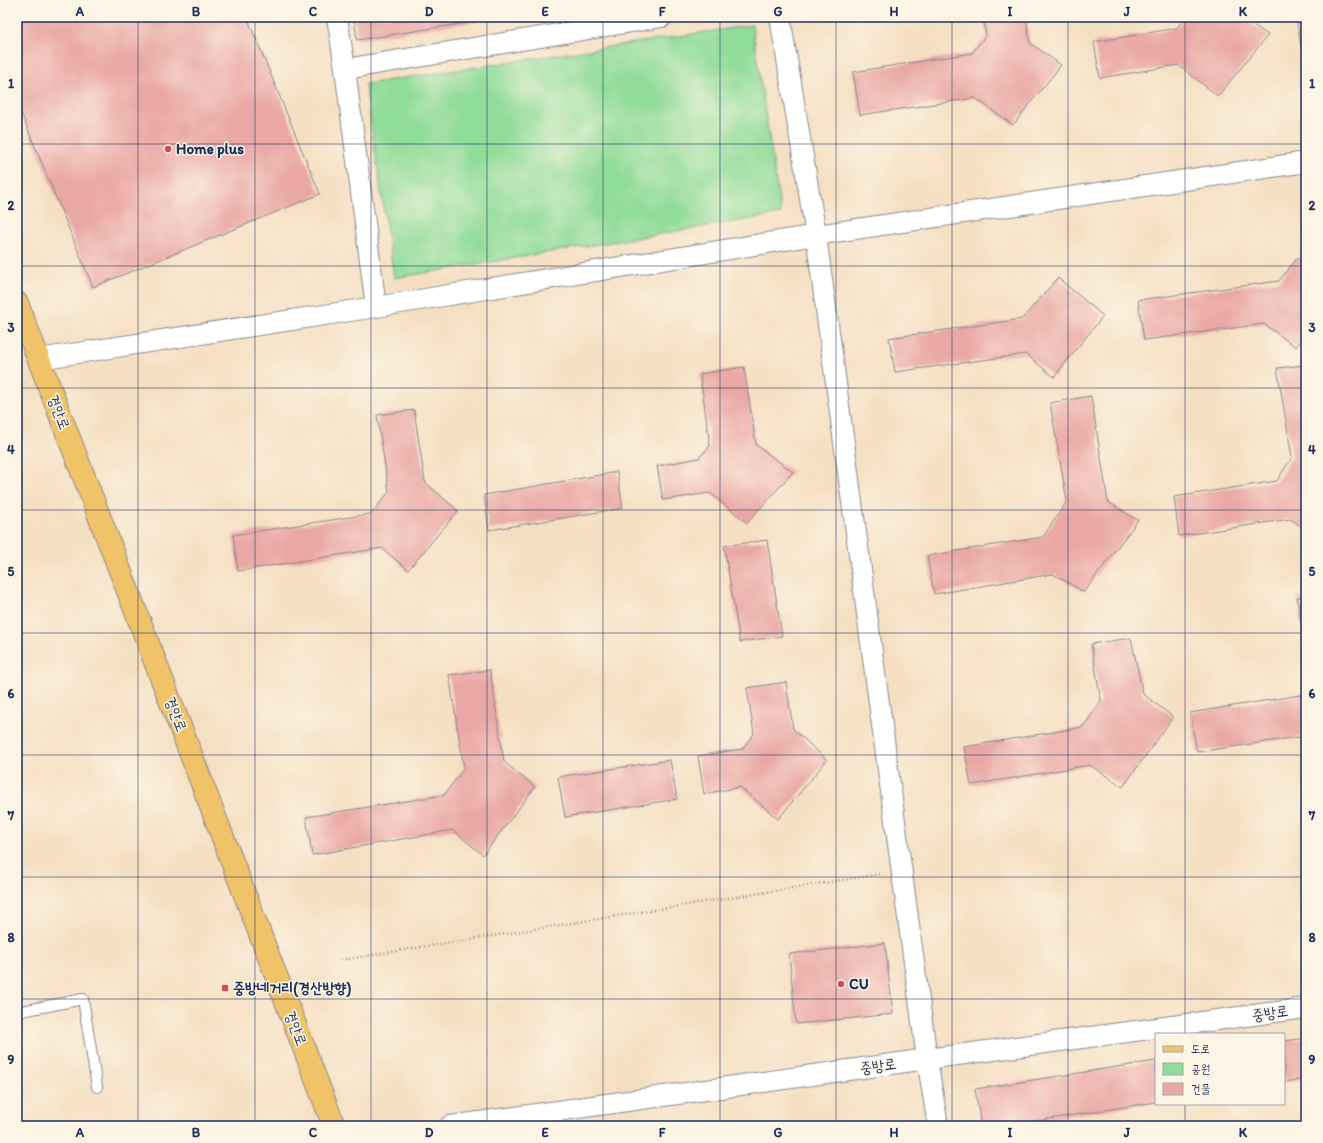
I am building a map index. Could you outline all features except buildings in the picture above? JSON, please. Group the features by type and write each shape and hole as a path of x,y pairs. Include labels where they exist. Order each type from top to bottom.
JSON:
{"main road":[{"name":"경안로","path":"17,303 334,1126"}],"street":[{"path":"337,17 376,307"},
{"path":"345,69 662,17"},
{"path":"780,17 816,235 927,1059 938,1126"},
{"path":"39,360 816,235 1306,162"},
{"name":"중방로","path":"450,1126 927,1059 1306,1008"}],"lane":[{"path":"17,1012 83,999 97,1087"}],"path":[{"path":"341,960 882,873"}],"green space":[{"path":"752,25 781,214 394,278 365,84"}],"place":[{"name":"Home plus","path":"168,149"},
{"name":"CU","path":"841,984"},
{"name":"중방네거리(경산방향)","path":"225,988"}]}
